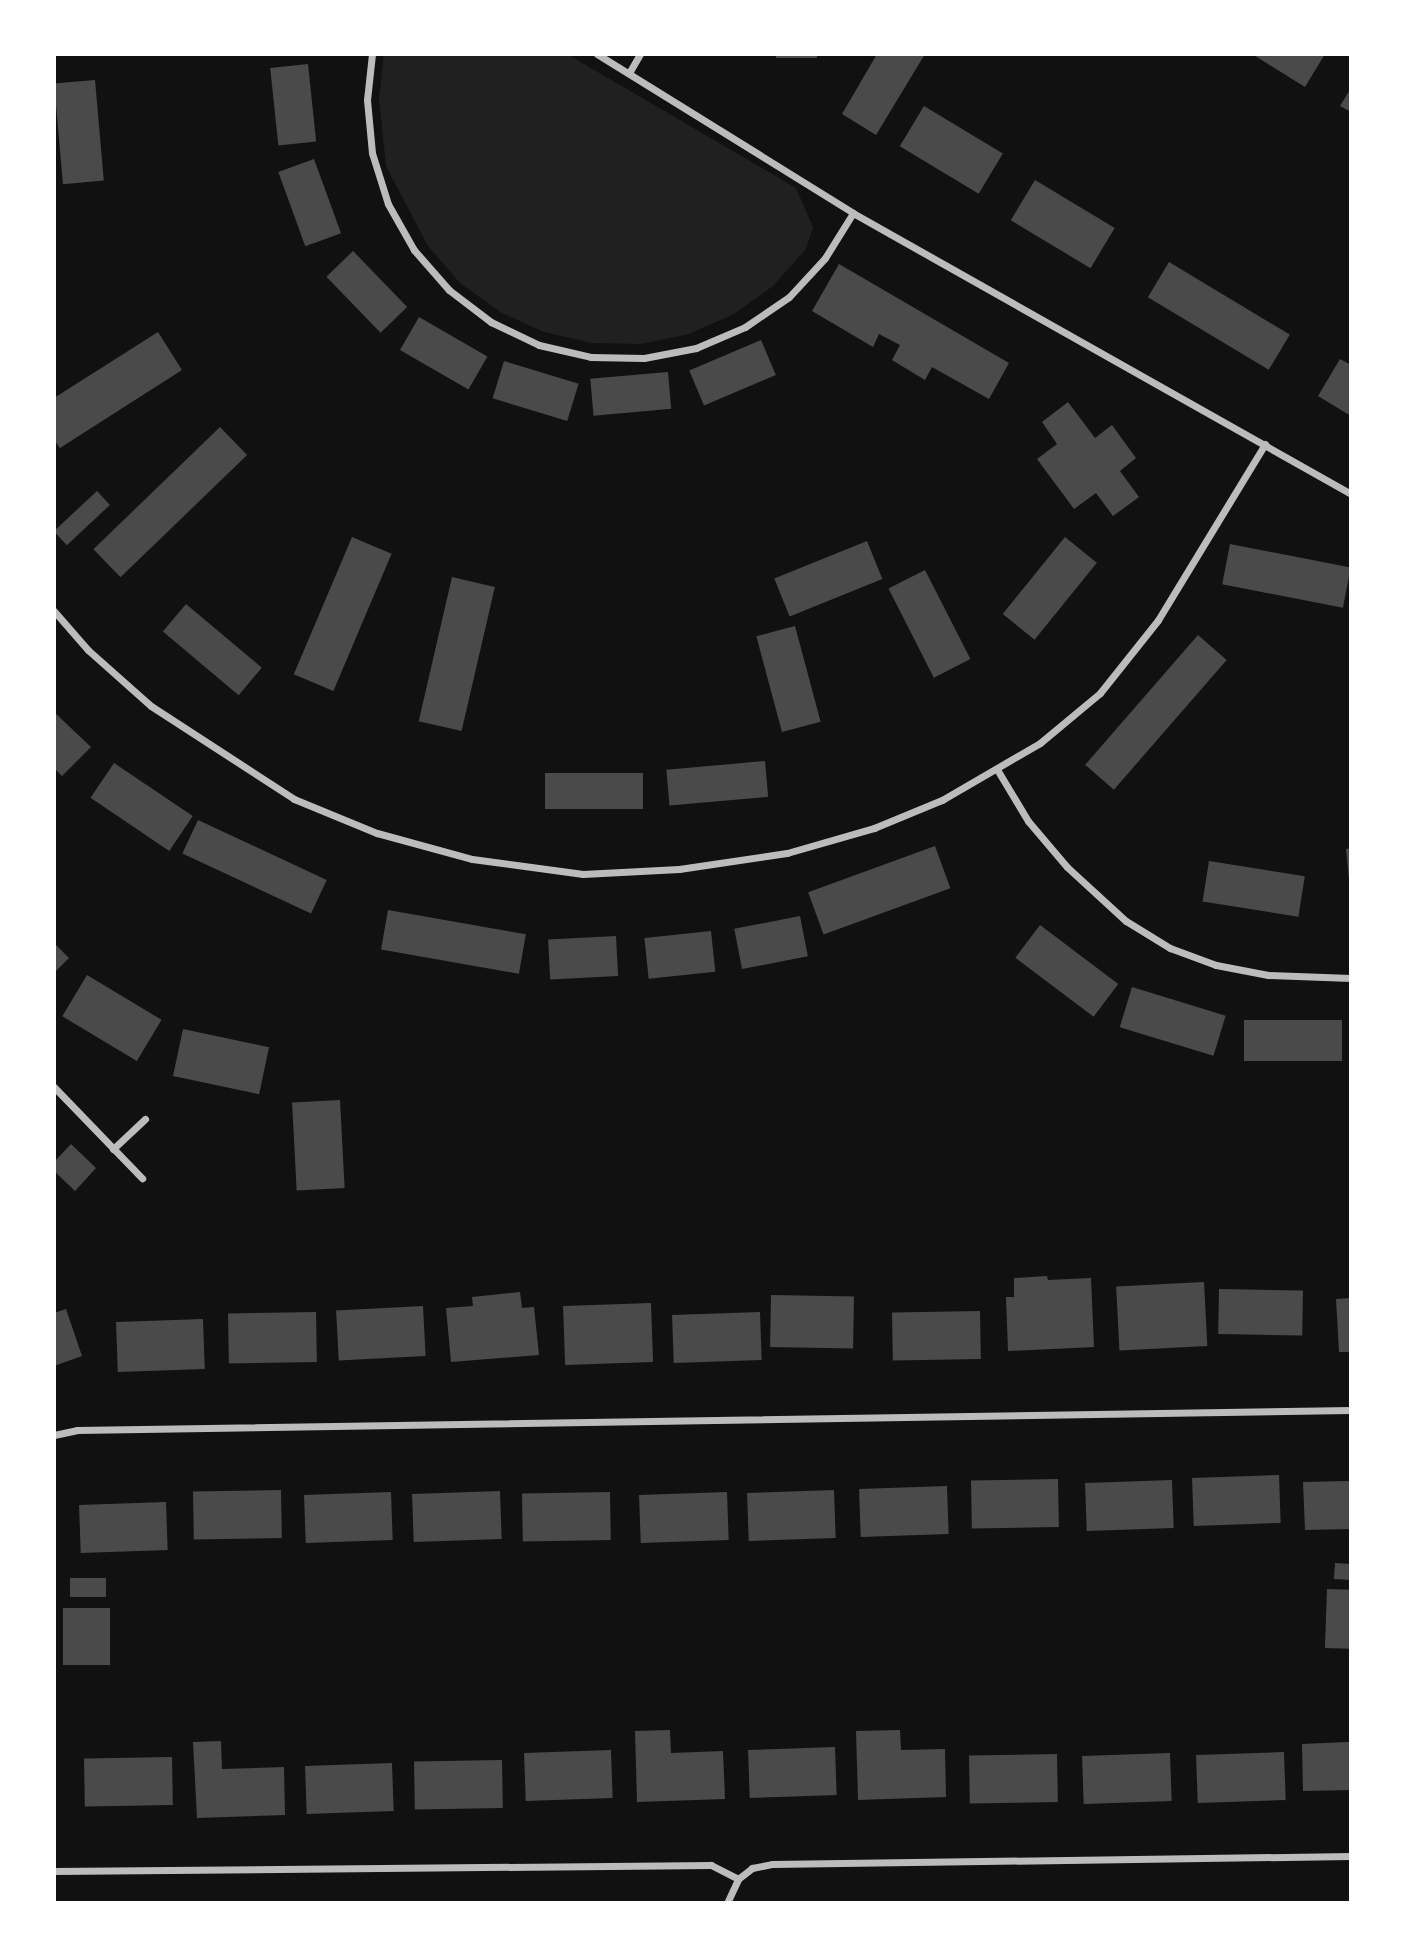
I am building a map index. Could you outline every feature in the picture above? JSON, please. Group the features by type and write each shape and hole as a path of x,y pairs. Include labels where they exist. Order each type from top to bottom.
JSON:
{"street":[{"path":"372,54 367,100 372,153 388,204 414,250 449,290 491,322 539,345 591,357 644,358 708,343 745,327 789,297 825,258 853,213"},
{"path":"597,54 853,213 1351,494"},
{"path":"629,73 640,54"},
{"path":"54,611 88,650 151,706 295,799 377,833 472,859 583,874 679,869 787,853 874,828 998,771 1040,743 1100,693 1158,620 1265,444"},
{"path":"998,771 1028,821 1067,867 1126,921 1170,948 1216,965 1268,975 1351,978"},
{"path":"54,1087 142,1178"},
{"path":"113,1149 145,1119"},
{"path":"54,1435 77,1430 1351,1410"},
{"path":"727,1903 738,1880 752,1868 772,1864 1351,1856"},
{"path":"54,1871 711,1865 738,1880"}],"shaded area":[{"path":"384,54 567,54 796,188 813,227 806,249 773,286 734,314 689,334 641,344 592,343 544,332 500,312 460,283 428,246 386,166 379,99"}],"building":[{"path":"776,54 817,54 817,58 776,58"},
{"path":"877,54 925,54 876,135 842,114"},
{"path":"1252,54 1325,54 1305,87"},
{"path":"308,64 316,142 278,146 270,68"},
{"path":"95,80 104,181 63,184 54,84"},
{"path":"1351,88 1351,112 1340,106"},
{"path":"924,106 1003,153 979,194 900,146"},
{"path":"314,159 341,233 305,246 278,172"},
{"path":"1035,180 1115,228 1091,268 1011,220"},
{"path":"353,251 407,307 381,333 326,277"},
{"path":"1169,262 1290,335 1269,370 1148,297"},
{"path":"839,264 1009,363 989,399 932,367 925,380 892,360 900,345 879,334 873,347 812,311"},
{"path":"419,317 487,356 468,389 400,350"},
{"path":"158,332 182,370 60,448 54,440 54,398"},
{"path":"761,340 776,375 704,405 689,370"},
{"path":"1340,359 1351,365 1351,416 1318,396"},
{"path":"504,361 579,384 567,421 493,398"},
{"path":"668,372 671,409 594,416 590,379"},
{"path":"1068,402 1095,438 1112,425 1136,458 1120,471 1139,497 1113,516 1096,493 1074,509 1037,459 1057,444 1042,422"},
{"path":"220,427 247,455 120,577 93,549"},
{"path":"97,491 110,505 67,545 54,531"},
{"path":"352,537 392,554 333,691 294,674"},
{"path":"1065,537 1097,563 1035,640 1003,614"},
{"path":"867,541 882,579 790,616 774,578"},
{"path":"1230,544 1351,567 1343,608 1222,584"},
{"path":"925,570 970,659 934,678 888,589"},
{"path":"452,577 495,587 462,731 419,721"},
{"path":"186,604 262,668 239,695 163,632"},
{"path":"795,626 821,722 782,732 756,636"},
{"path":"1198,635 1227,660 1114,790 1085,765"},
{"path":"54,712 91,747 62,776 54,768"},
{"path":"765,761 768,797 670,805 666,770"},
{"path":"114,763 193,816 169,851 91,798"},
{"path":"545,773 643,773 643,809 545,809"},
{"path":"198,820 327,880 311,914 182,854"},
{"path":"935,846 950,888 824,934 808,892"},
{"path":"1351,848 1351,880 1349,880 1346,849"},
{"path":"1209,861 1305,876 1298,917 1203,901"},
{"path":"388,910 526,934 519,974 381,949"},
{"path":"800,916 808,956 742,969 734,929"},
{"path":"1040,925 1118,984 1094,1017 1015,958"},
{"path":"711,931 715,972 649,979 644,938"},
{"path":"616,936 618,976 550,980 548,940"},
{"path":"54,943 69,958 54,973"},
{"path":"87,975 162,1020 137,1061 62,1016"},
{"path":"1132,987 1226,1016 1213,1056 1120,1027"},
{"path":"1244,1020 1342,1020 1342,1061 1244,1061"},
{"path":"183,1029 269,1047 259,1094 173,1076"},
{"path":"340,1100 345,1188 297,1190 292,1103"},
{"path":"71,1144 96,1168 75,1191 54,1171 54,1162"},
{"path":"1047,1276 1048,1280 1091,1278 1094,1347 1008,1351 1006,1297 1014,1297 1014,1278"},
{"path":"1204,1282 1207,1346 1119,1351 1116,1287"},
{"path":"1219,1289 1303,1290 1302,1335 1218,1334"},
{"path":"520,1292 522,1308 534,1307 539,1355 451,1362 446,1308 473,1306 472,1297"},
{"path":"771,1295 854,1296 853,1348 770,1347"},
{"path":"1351,1298 1351,1352 1339,1352 1336,1299"},
{"path":"651,1303 653,1362 565,1365 563,1306"},
{"path":"423,1306 426,1356 339,1360 336,1311"},
{"path":"66,1309 82,1356 54,1366 54,1313"},
{"path":"980,1311 981,1359 893,1361 892,1313"},
{"path":"316,1312 317,1362 229,1364 228,1314"},
{"path":"760,1312 762,1360 674,1363 672,1315"},
{"path":"203,1319 205,1369 118,1372 116,1322"},
{"path":"1279,1475 1281,1523 1194,1526 1192,1478"},
{"path":"1058,1479 1059,1527 972,1529 971,1481"},
{"path":"1172,1480 1174,1528 1087,1531 1085,1483"},
{"path":"1351,1481 1351,1529 1305,1530 1303,1482"},
{"path":"947,1486 949,1534 861,1537 859,1489"},
{"path":"281,1490 282,1538 194,1540 193,1492"},
{"path":"834,1490 836,1538 749,1541 747,1493"},
{"path":"500,1491 502,1539 414,1542 412,1494"},
{"path":"391,1492 393,1540 306,1543 304,1495"},
{"path":"610,1492 611,1540 523,1542 522,1494"},
{"path":"727,1492 729,1540 641,1543 639,1495"},
{"path":"166,1502 168,1550 81,1553 79,1505"},
{"path":"1335,1563 1351,1564 1350,1580 1334,1579"},
{"path":"70,1578 106,1578 106,1597 70,1597"},
{"path":"1327,1589 1351,1590 1349,1649 1325,1648"},
{"path":"63,1608 110,1608 110,1665 63,1665"},
{"path":"670,1730 671,1753 723,1751 725,1799 637,1802 635,1731"},
{"path":"900,1730 901,1750 945,1749 946,1797 858,1800 856,1731"},
{"path":"221,1741 222,1769 284,1767 285,1815 197,1818 193,1742"},
{"path":"1351,1742 1351,1790 1303,1791 1302,1744"},
{"path":"835,1747 837,1795 750,1798 748,1750"},
{"path":"611,1750 613,1798 526,1801 524,1753"},
{"path":"1284,1752 1286,1800 1198,1803 1196,1755"},
{"path":"1170,1753 1172,1801 1084,1804 1082,1756"},
{"path":"1057,1754 1058,1802 970,1804 969,1756"},
{"path":"172,1757 173,1805 85,1807 84,1759"},
{"path":"502,1760 503,1808 415,1810 414,1762"},
{"path":"392,1763 394,1811 307,1814 305,1766"}]}
